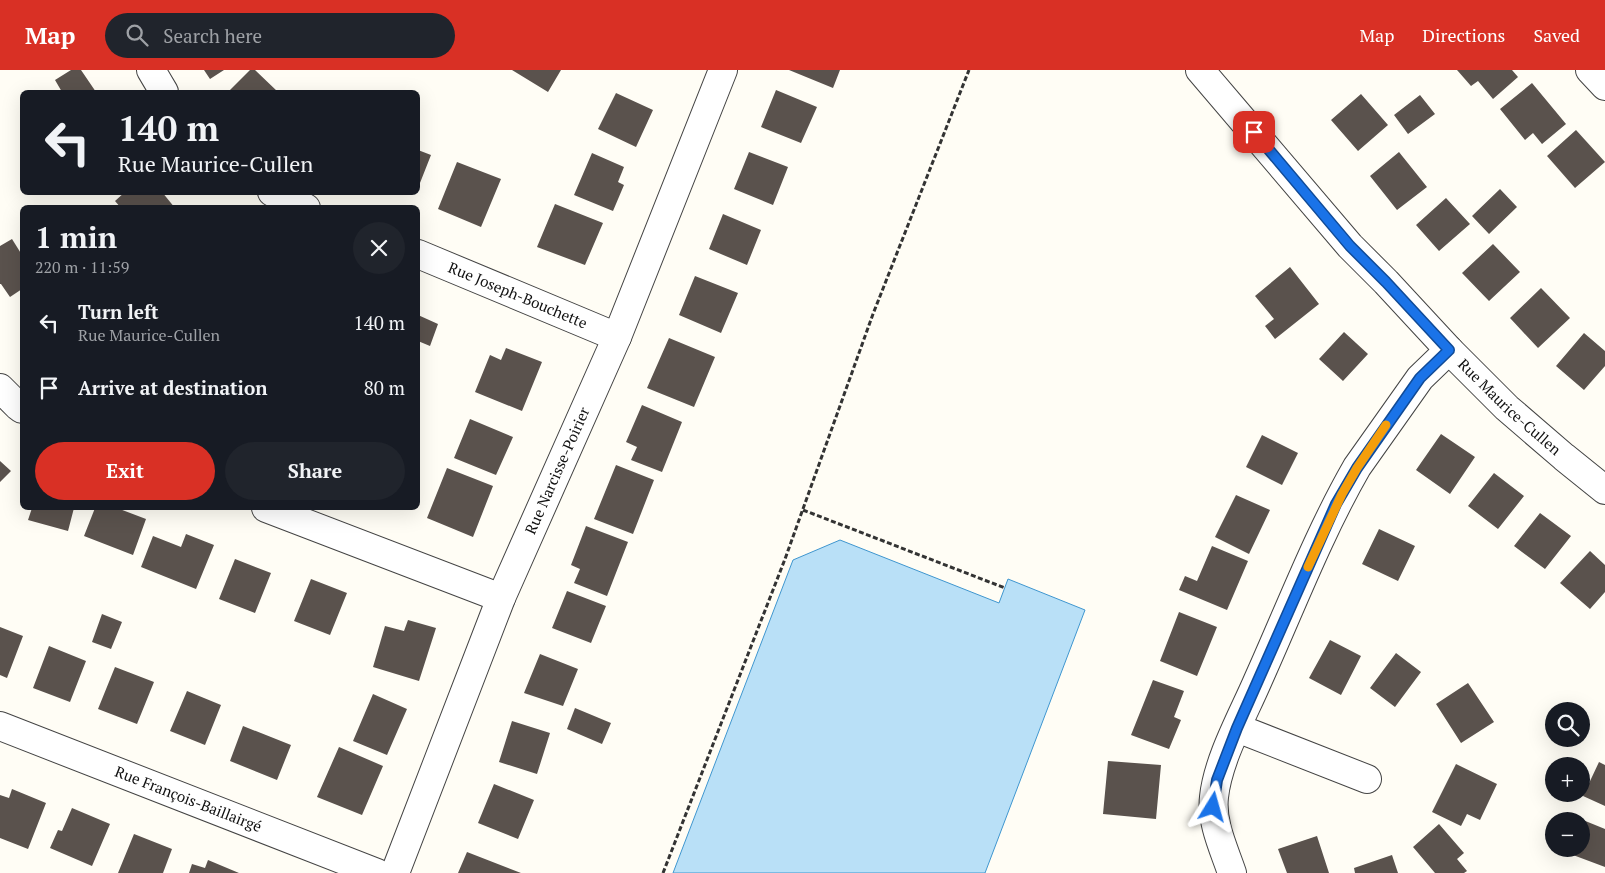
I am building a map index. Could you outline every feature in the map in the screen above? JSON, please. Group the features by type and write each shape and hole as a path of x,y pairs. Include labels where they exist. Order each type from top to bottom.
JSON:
{"street":[{"path":"151,70 163,90"},
{"name":"Rue Maurice-Cullen","path":"1200,70 1350,246 1449,350 1508,408 1605,490"},
{"path":"1590,70 1605,86"},
{"name":"Rue Narcisse-Poirier","path":"395,873 501,598 617,337 720,71"},
{"path":"278,195 300,205"},
{"name":"Rue Joseph-Bouchette","path":"420,255 617,337"},
{"path":"1232,873 1217,829 1213,807 1217,780 1237,728 1326,525 1348,483 1420,378 1449,350"},
{"path":"0,388 20,408"},
{"path":"271,510 501,598"},
{"name":"Rue François-Baillairgé","path":"0,726 378,873"},
{"path":"1237,728 1367,779"}],"path":[{"path":"663,873 803,510 873,314 968,70"},
{"path":"803,510 1005,588"}],"water":[{"path":"840,540 999,603 1008,579 1085,610 985,873 673,873 793,560"}],"building":[{"path":"71,70 81,70 95,90 61,90 55,80"},
{"path":"204,70 224,70 210,79"},
{"path":"250,70 255,70 276,90 230,90"},
{"path":"512,70 561,70 548,92"},
{"path":"789,70 840,70 833,88"},
{"path":"1457,70 1512,70 1518,77 1493,99 1478,81 1471,86"},
{"path":"1532,83 1566,124 1542,144 1533,133 1525,140 1500,109"},
{"path":"776,90 817,107 801,143 761,127"},
{"path":"616,93 653,110 636,147 598,129"},
{"path":"1361,94 1388,125 1358,151 1331,120"},
{"path":"1420,95 1435,114 1408,134 1394,115"},
{"path":"1576,130 1605,162 1575,188 1547,156"},
{"path":"420,151 431,155 420,183"},
{"path":"749,152 788,167 773,205 734,189"},
{"path":"1399,152 1427,187 1397,210 1370,176"},
{"path":"592,153 624,167 618,182 624,185 613,211 574,195"},
{"path":"457,162 501,179 481,227 438,209"},
{"path":"1500,189 1517,207 1489,234 1472,216"},
{"path":"122,195 164,195 173,205 118,205 115,201"},
{"path":"1446,198 1470,224 1439,251 1416,225"},
{"path":"555,204 603,223 585,265 537,247"},
{"path":"723,214 761,230 747,265 709,249"},
{"path":"12,239 20,252 20,290 10,297 0,284 0,246"},
{"path":"1493,244 1520,272 1489,301 1462,273"},
{"path":"1290,267 1319,304 1275,339 1265,326 1274,319 1255,296"},
{"path":"695,276 738,293 721,333 679,315"},
{"path":"1541,288 1570,318 1538,348 1510,318"},
{"path":"420,316 438,324 430,346 420,342"},
{"path":"1344,332 1368,354 1343,381 1319,359"},
{"path":"1584,333 1605,351 1605,366 1584,390 1556,366"},
{"path":"669,338 715,357 694,407 647,388"},
{"path":"506,348 542,362 522,411 475,392 490,355 501,360"},
{"path":"642,405 682,422 662,472 631,460 637,447 626,442"},
{"path":"470,419 513,437 496,475 454,458"},
{"path":"1441,434 1475,457 1450,494 1416,470"},
{"path":"1262,435 1298,453 1282,485 1246,467"},
{"path":"0,461 11,471 0,482"},
{"path":"616,465 654,480 633,534 594,519"},
{"path":"447,468 493,486 473,537 427,518"},
{"path":"1494,473 1524,496 1498,529 1468,506"},
{"path":"1236,495 1270,510 1249,554 1215,537"},
{"path":"31,510 73,510 68,531 28,520"},
{"path":"94,510 122,510 146,519 133,555 84,536"},
{"path":"1540,513 1571,536 1545,569 1514,546"},
{"path":"586,526 628,542 607,596 574,583 580,569 571,565"},
{"path":"1379,529 1415,546 1398,581 1362,564"},
{"path":"186,534 214,545 196,589 141,567 153,536 181,547"},
{"path":"1212,546 1248,561 1227,610 1179,590 1185,576 1197,581"},
{"path":"1590,551 1605,565 1605,592 1590,609 1560,583"},
{"path":"235,559 271,573 255,613 219,599"},
{"path":"311,579 347,593 330,635 294,621"},
{"path":"567,591 606,606 591,643 552,628"},
{"path":"1179,612 1217,627 1197,676 1160,661"},
{"path":"102,614 122,622 111,649 92,642"},
{"path":"408,620 436,628 419,681 373,667 385,626 404,631"},
{"path":"0,627 23,636 7,678 0,675"},
{"path":"1330,640 1361,656 1341,695 1309,678"},
{"path":"49,646 86,661 70,702 33,688"},
{"path":"1396,653 1421,672 1395,707 1370,688"},
{"path":"540,654 578,669 563,706 524,693"},
{"path":"115,667 154,682 137,724 98,709"},
{"path":"1153,680 1184,691 1174,717 1181,720 1169,749 1131,735"},
{"path":"1468,683 1494,722 1461,743 1436,704"},
{"path":"187,691 221,705 205,745 170,731"},
{"path":"373,694 407,709 387,755 353,741"},
{"path":"575,708 611,723 602,744 567,729"},
{"path":"512,721 550,733 537,774 499,762"},
{"path":"243,726 291,745 277,780 230,761"},
{"path":"339,747 383,766 362,815 317,797"},
{"path":"1108,761 1161,765 1156,819 1103,814"},
{"path":"1599,762 1605,765 1605,806 1590,799 1590,781"},
{"path":"1456,764 1497,784 1480,820 1467,814 1461,826 1432,812"},
{"path":"494,784 534,800 518,839 478,823"},
{"path":"12,789 46,803 28,849 0,838 0,795 9,798"},
{"path":"72,808 110,824 92,866 50,848 58,830 62,831"},
{"path":"1590,823 1605,829 1605,867 1578,857 1590,857"},
{"path":"1439,824 1464,853 1457,859 1467,871 1464,873 1435,873 1413,847"},
{"path":"134,834 172,849 163,873 118,873"},
{"path":"1317,836 1329,873 1287,873 1278,849"},
{"path":"467,852 521,873 458,873"},
{"path":"1392,855 1398,873 1355,873 1354,868"},
{"path":"208,860 239,873 189,873 192,864 205,868"}],"slow traffic":[{"path":"1308,567 1336,504 1357,468 1386,425"}],"route":[{"path":"1213,807 1217,780 1237,728 1336,504 1357,468 1420,378 1449,350 1350,246 1254,132"}]}
